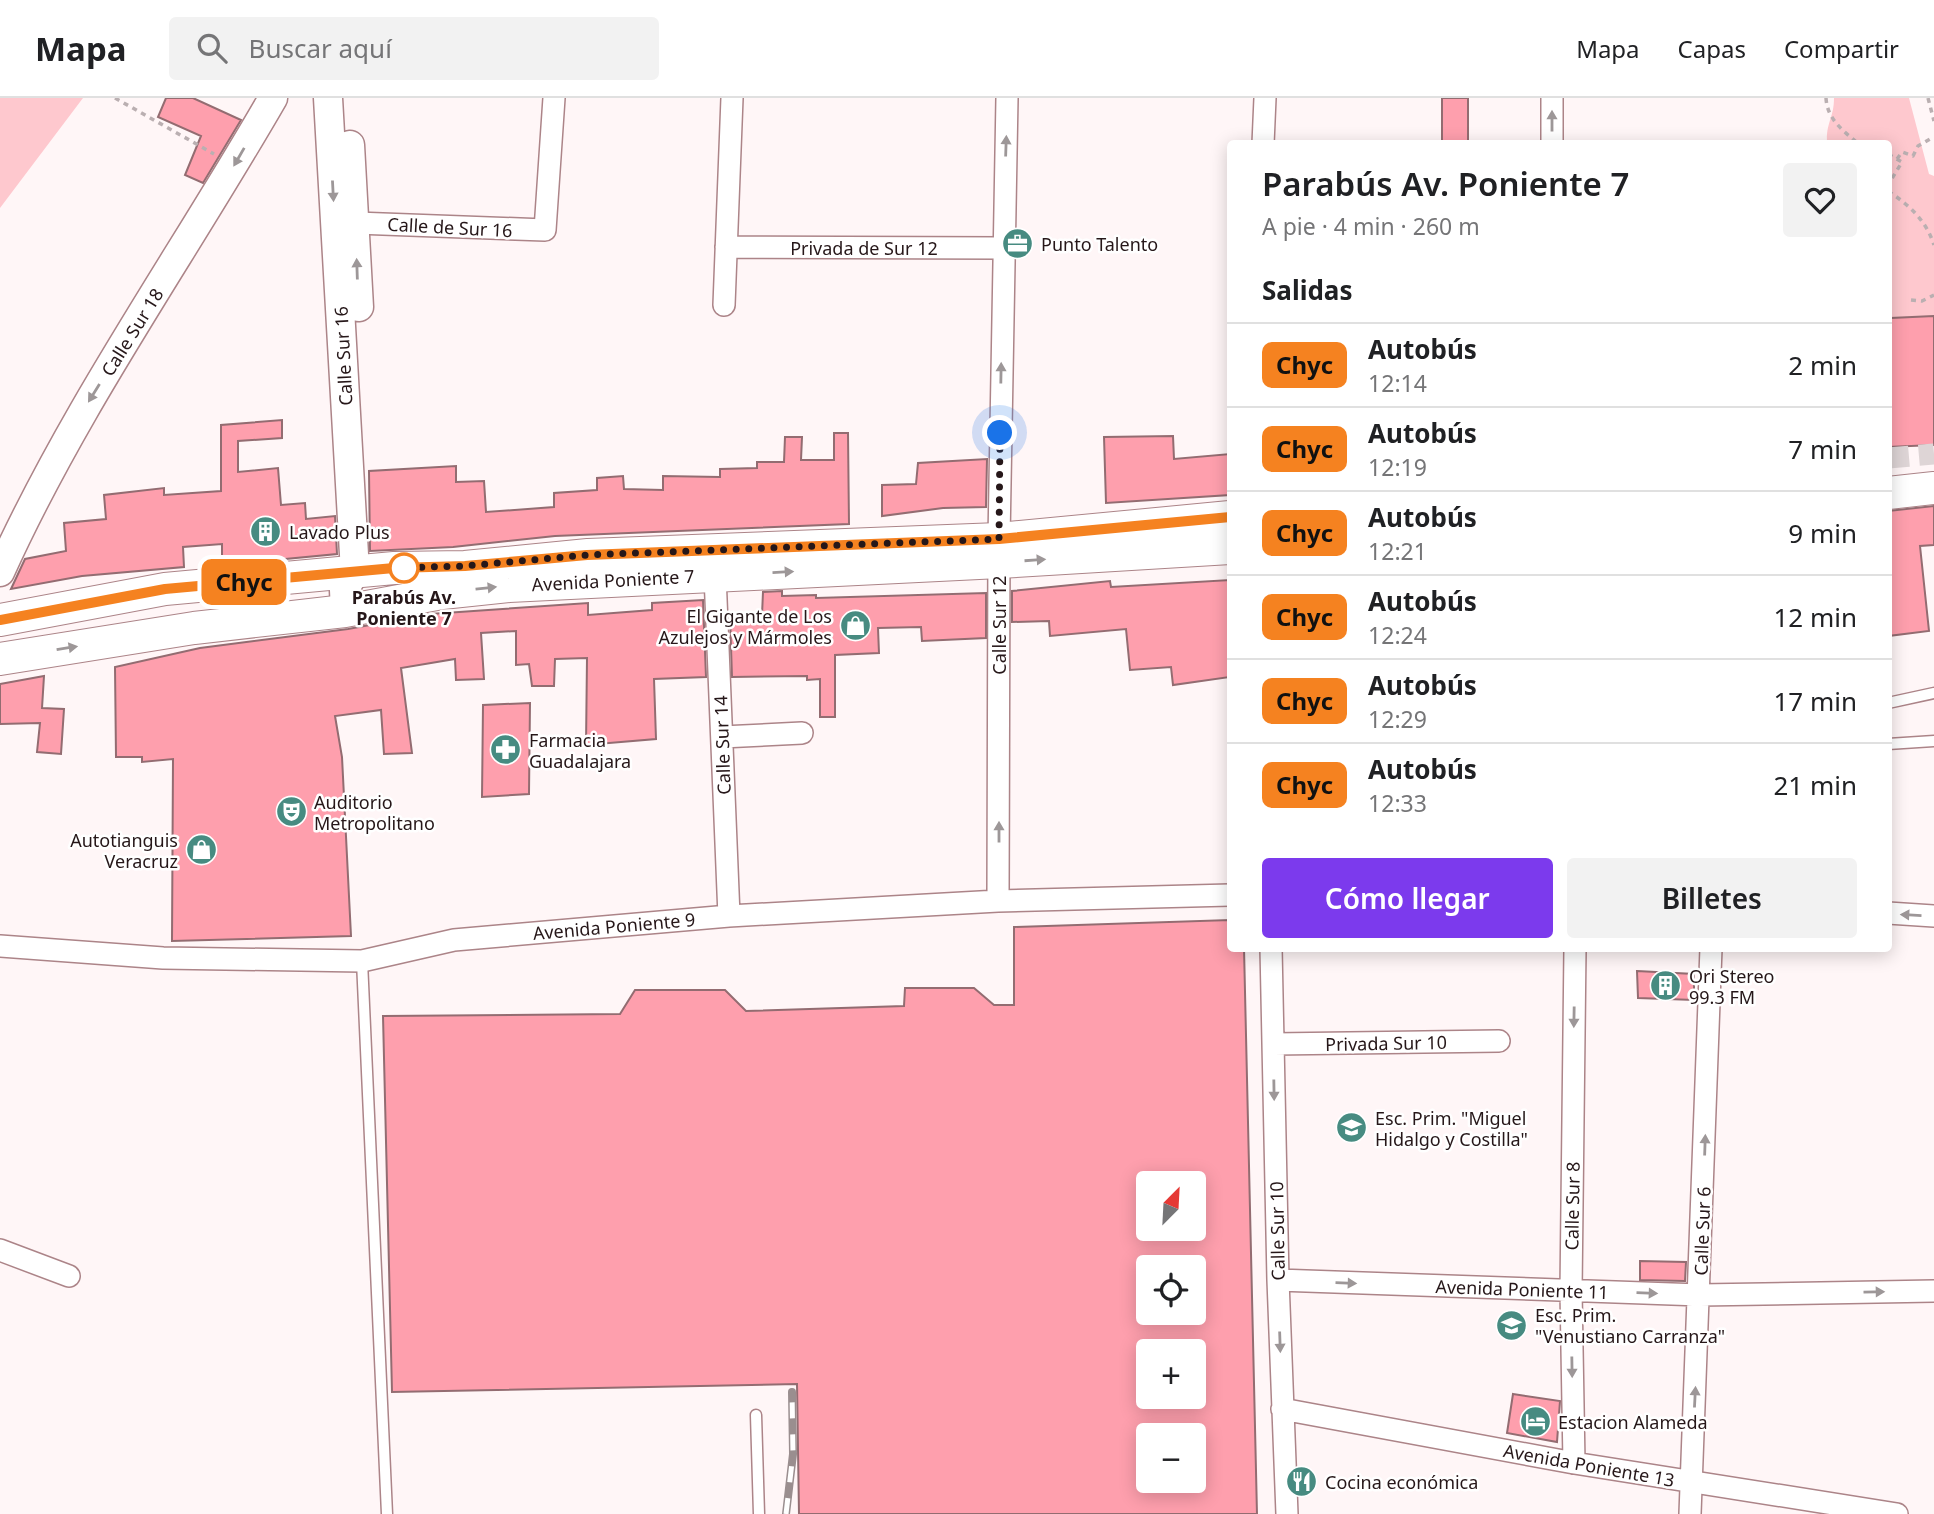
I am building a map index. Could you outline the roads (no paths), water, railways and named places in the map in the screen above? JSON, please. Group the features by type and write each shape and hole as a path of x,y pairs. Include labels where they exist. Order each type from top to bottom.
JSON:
{"main road":[{"name":"Calle Sur 18","path":"0,572 34,497 66,438 273,98"},
{"name":"Calle Sur 16","path":"328,98 356,590"},
{"name":"Calle Sur 16","path":"346,98 356,223 356,590"},
{"path":"1892,472 1934,468"},
{"path":"1892,492 1934,488"},
{"name":"Avenida Poniente 7","path":"0,620 165,589 442,593 509,586 715,575 999,551 1227,517"},
{"name":"Avenida Poniente 7","path":"356,590 587,555 1227,548"},
{"path":"0,659 194,628 217,613 356,590"}],"street":[{"name":"Calle de Sur 16","path":"356,223 545,230 554,98"},
{"path":"724,306 732,98"},
{"name":"Calle Sur 12","path":"998,901 999,551 1007,98"},
{"path":"1262,140 1265,98"},
{"path":"1552,98 1552,140"},
{"name":"Privada de Sur 12","path":"726,247 1003,248"},
{"name":"Calle Sur 14","path":"715,575 729,916"},
{"path":"722,737 802,733"},
{"name":"Avenida Poniente 9","path":"0,946 163,958 362,961 454,940 729,916 998,901 1227,895"},
{"path":"1892,913 1934,916"},
{"name":"Calle Sur 10","path":"1271,952 1278,1280 1287,1514"},
{"name":"Calle Sur 8","path":"1574,1463 1571,1291 1575,952"},
{"name":"Calle Sur 6","path":"1690,1514 1711,952"},
{"name":"Privada Sur 10","path":"1274,1044 1499,1041"},
{"path":"0,1250 69,1276"},
{"name":"Avenida Poniente 11","path":"1278,1280 1700,1295 1934,1291"},
{"name":"Avenida Poniente 13","path":"1282,1409 1574,1463 1897,1514"}],"lane":[{"path":"1892,702 1934,693"},
{"path":"1892,744 1934,741"},
{"path":"362,961 387,1514"},
{"path":"755,1415 759,1514"}],"tunnel":[{"path":"1892,458 1934,454"}],"railway":[{"path":"786,1514 793,1454 792,1392"}],"place":[{"name":"Punto Talento","path":"1018,244"},
{"name":"Lavado Plus","path":"266,532"},
{"name":"Parabús Av. Poniente 7","path":"404,568"},
{"name":"El Gigante de Los Azulejos y Mármoles","path":"855,626"},
{"name":"Farmacia Guadalajara","path":"506,750"},
{"name":"Auditorio Metropolitano","path":"291,812"},
{"name":"Autotianguis Veracruz","path":"201,850"},
{"name":"Ori Stereo 99.3 FM","path":"1666,986"},
{"name":"Esc. Prim. \"Miguel Hidalgo y Costilla\"","path":"1352,1128"},
{"name":"Esc. Prim. \"Venustiano Carranza\"","path":"1512,1325"},
{"name":"Estacion Alameda","path":"1535,1422"},
{"name":"Cocina económica","path":"1302,1482"}]}
